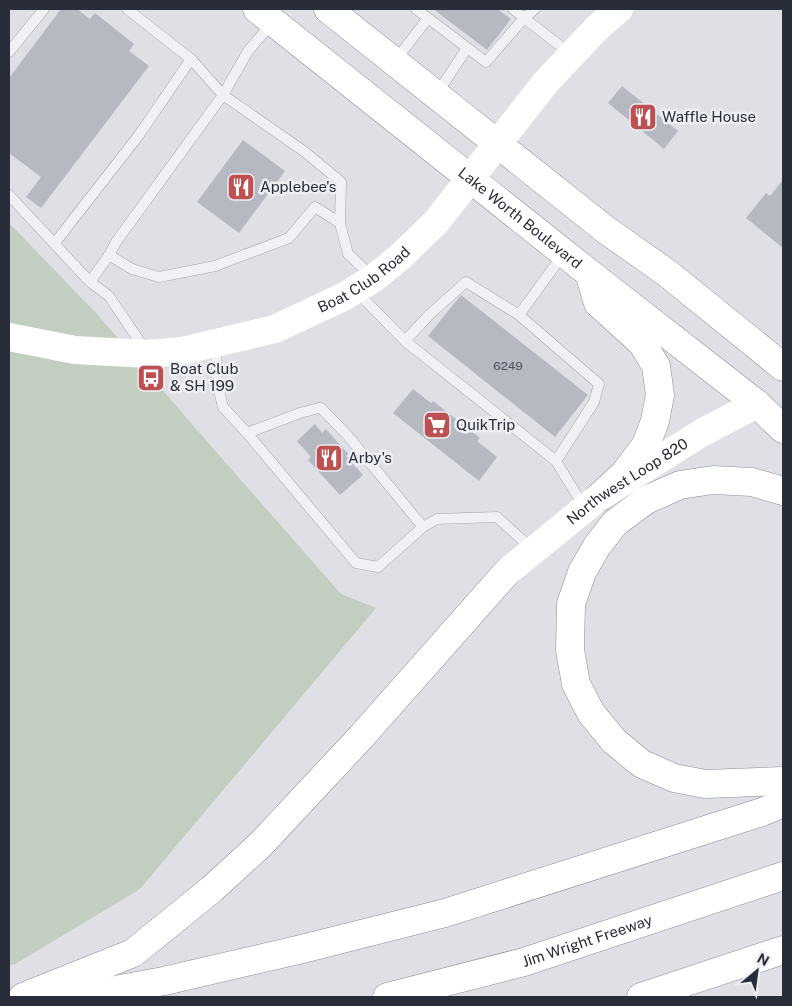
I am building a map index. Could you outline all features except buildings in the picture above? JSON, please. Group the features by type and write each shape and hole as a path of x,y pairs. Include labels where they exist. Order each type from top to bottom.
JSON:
{"main road":[{"path":"328,9 606,230 667,273 783,367"},
{"name":"Boat Club Road","path":"9,337 75,350 148,354 182,351 275,329 345,296 365,284 400,257 436,222 546,82 597,28 619,9"},
{"name":"Lake Worth Boulevard","path":"265,15 757,404 783,430"},
{"path":"589,273 598,303 642,343 656,366 660,395 655,421 646,445 624,474 591,503"},
{"name":"Northwest Loop 820","path":"23,997 133,953 212,889 261,844 361,737 507,572 591,503 703,432 757,404"},
{"path":"783,492 752,482 713,480 680,485 646,500 615,523 597,546 582,572 571,604 570,650 576,684 591,713 614,741 642,764 674,778 704,784 783,781"},
{"path":"76,997 164,981 445,913 762,812 783,803"},
{"name":"Jim Wright Freeway","path":"387,997 524,962 783,876"},
{"path":"641,997 783,950"}],"lane":[{"path":"9,52 44,9"},
{"path":"127,9 191,59 223,94 305,152 342,182 340,223 348,254 365,284 405,341 556,461 591,503"},
{"path":"416,9 486,62 524,18 535,9"},
{"path":"513,9 572,55"},
{"path":"90,282 109,256 116,242 223,94 248,51 265,15"},
{"path":"394,61 428,18"},
{"path":"436,94 467,48"},
{"path":"54,244 138,135 191,59"},
{"path":"9,195 90,282 110,296 148,354"},
{"path":"109,256 132,269 159,277 215,266 289,238 315,207 340,223"},
{"path":"519,316 564,252"},
{"path":"405,341 428,315 466,282 519,316 599,384 594,402 556,461"},
{"path":"216,343 217,382 222,407 356,563 378,567 423,527 437,519 497,517 534,550"},
{"path":"246,433 300,413 322,408 348,436 423,527"}],"green space":[{"path":"9,223 97,314 341,594 376,608 140,889 15,964 9,965"}],"place":[{"name":"Waffle House","path":"643,117"},
{"name":"Applebee's","path":"241,187"},
{"name":"Boat Club & SH 199","path":"151,378"},
{"name":"QuikTrip","path":"437,425"},
{"name":"Arby's","path":"329,458"}]}
